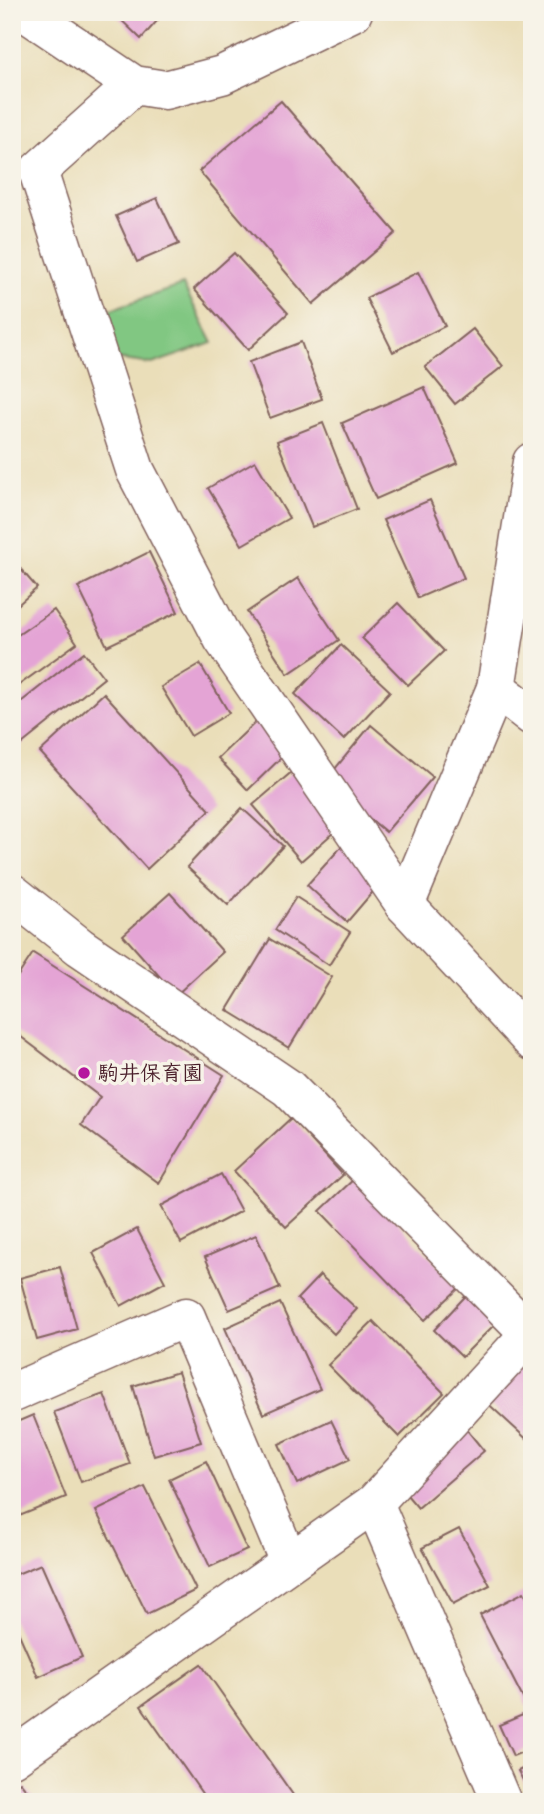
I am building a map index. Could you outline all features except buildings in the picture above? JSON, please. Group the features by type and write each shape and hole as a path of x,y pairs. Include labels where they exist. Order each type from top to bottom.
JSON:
{"street":[{"path":"25,12 134,85 165,90 222,75 352,12"},
{"path":"134,85 38,171 135,470 223,639 405,905 532,1041"},
{"path":"405,905 496,688 532,462"},
{"path":"496,688 532,716"},
{"path":"12,893 80,947 288,1088 531,1334 374,1503 12,1758"},
{"path":"12,1393 187,1317 289,1562"},
{"path":"374,1503 502,1802"}],"green space":[{"path":"183,285 213,343 152,364 108,358 97,314"}],"place":[{"name":"駒井保育園","path":"84,1073"}]}
